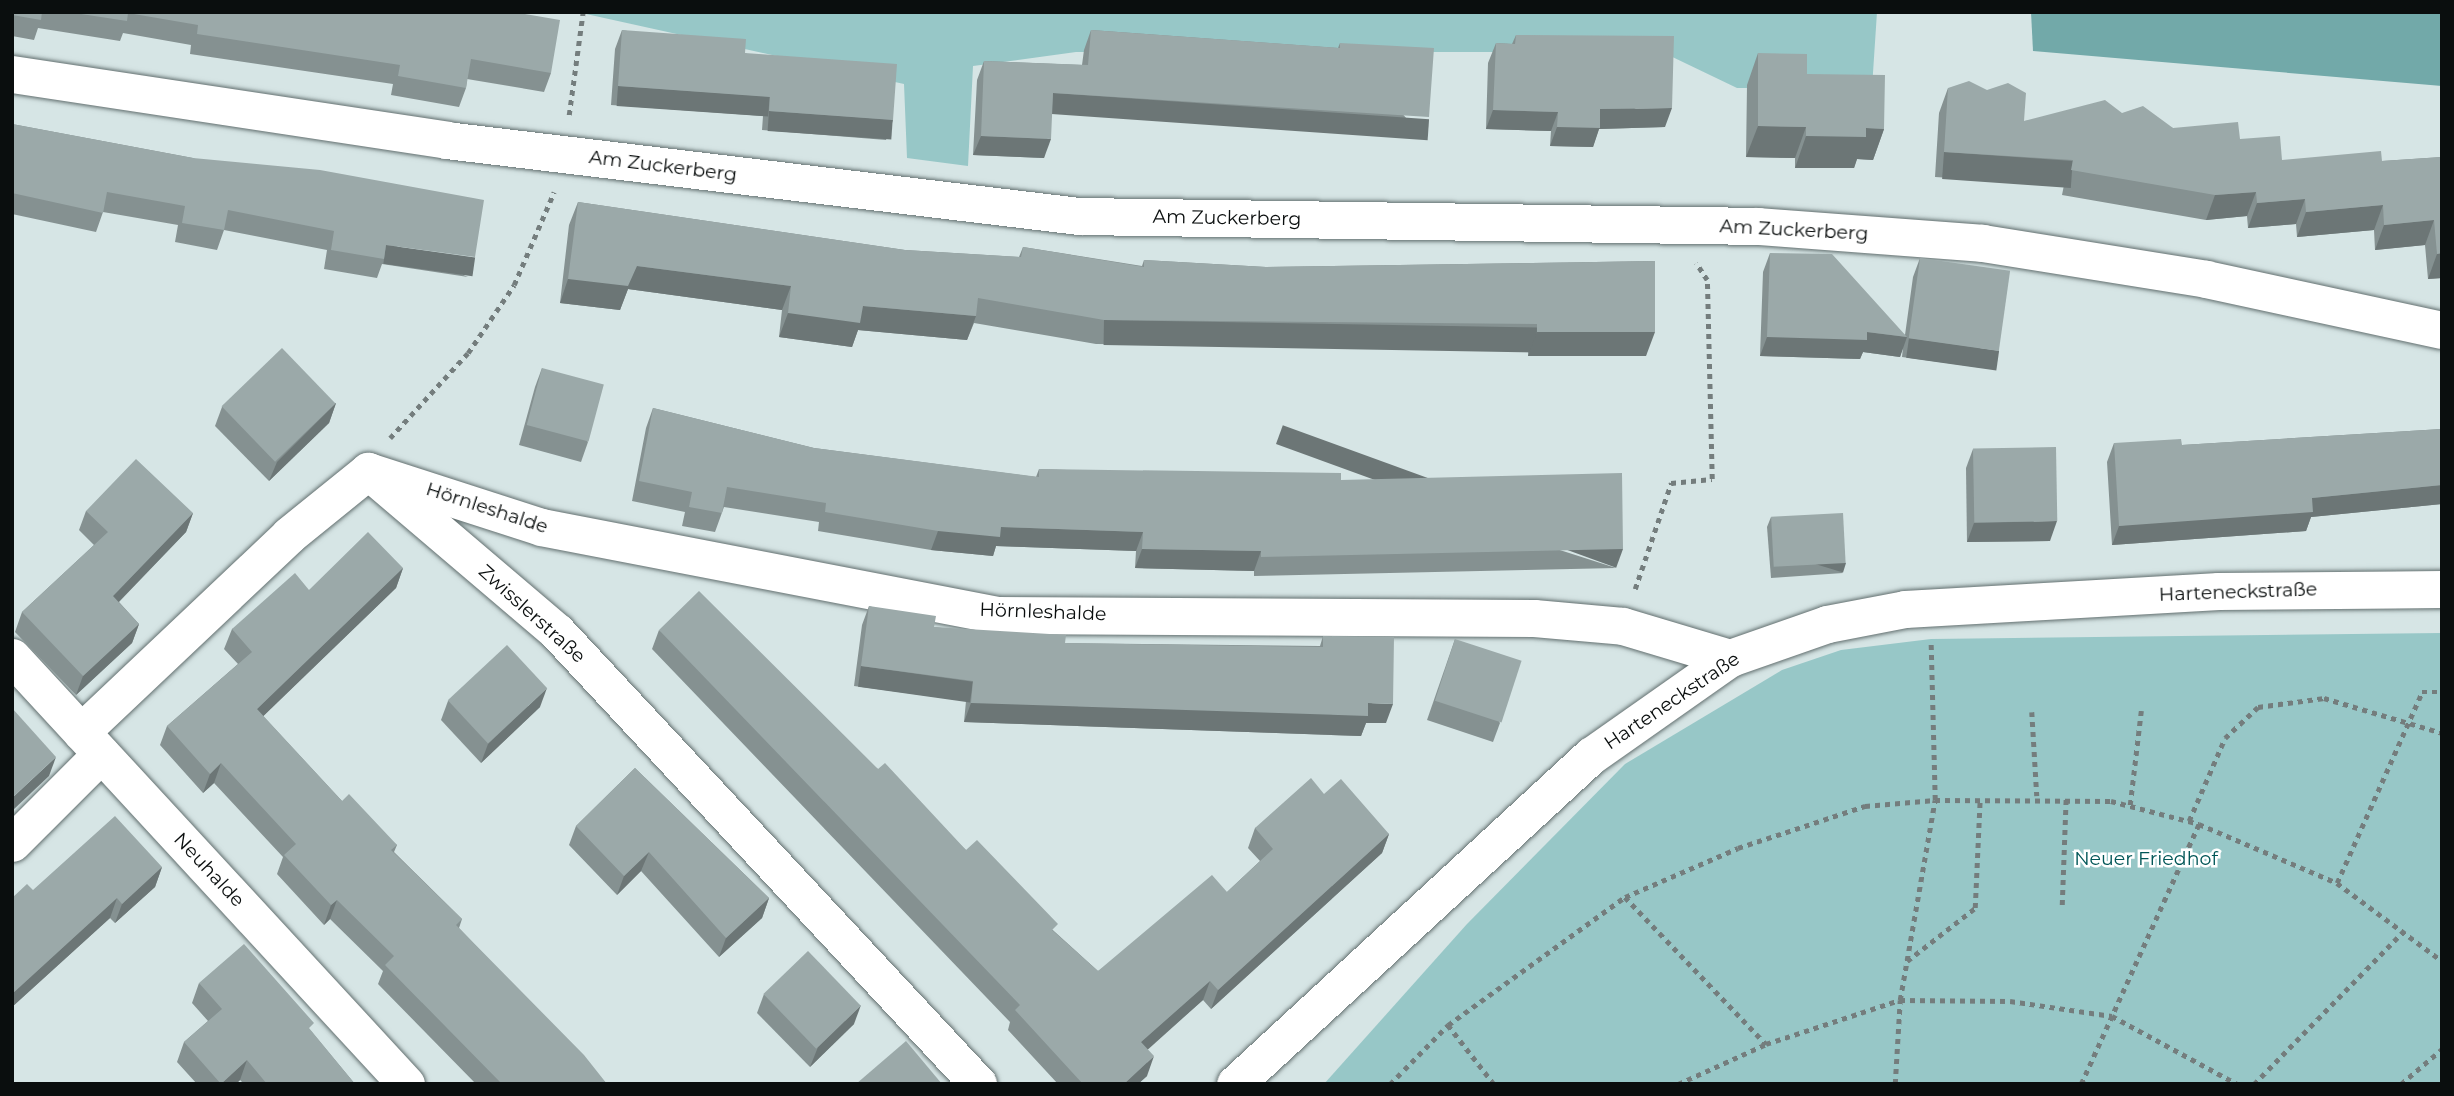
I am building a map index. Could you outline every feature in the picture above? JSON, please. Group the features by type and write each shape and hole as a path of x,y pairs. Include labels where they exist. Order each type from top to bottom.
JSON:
{"street":[{"name":"Am Zuckerberg","path":"12,74 564,154 1079,216 1672,225 1982,243 2207,279 2442,330"},
{"name":"Hörnleshalde","path":"368,471 541,527 996,615 1534,618 1623,626 1730,658"},
{"path":"12,843 91,743 289,535 368,471"},
{"name":"Zwisslerstraße","path":"368,471 557,632 978,1084"},
{"name":"Harteneckstraße","path":"1235,1084 1592,755 1730,658 1827,624 1905,609 2218,591 2442,589"},
{"name":"Neuhalde","path":"12,657 405,1084"}],"path":[{"path":"368,471 393,433 468,353 514,285 538,238 564,154 583,12"},
{"path":"1623,626 1671,483 1712,479 1707,280 1672,225"},
{"path":"1895,1084 1900,1000 1935,800 1931,639"},
{"path":"2337,883 2422,692 2442,692"},
{"path":"2189,821 2225,738 2258,707 2324,698 2411,719 2442,733"},
{"path":"2130,805 2141,711"},
{"path":"2032,712 2036,796"},
{"path":"1391,1084 1448,1025 1625,898 1738,848 1865,806 2036,796 2130,805 2199,824 2337,883 2405,930 2442,961"},
{"path":"2062,905 2066,797"},
{"path":"1907,961 1975,908 1980,798"},
{"path":"2081,1084 2199,824"},
{"path":"1625,898 1766,1044"},
{"path":"2254,1084 2405,930"},
{"path":"1678,1084 1766,1044 1900,1000 2010,1001 2112,1016 2237,1084"},
{"path":"1448,1025 1494,1084"},
{"path":"2401,1084 2442,1049"}],"green space":[{"path":"577,12 1877,12 1872,88 1737,88 1662,52 1076,52 973,66 968,166 907,158 904,84"},
{"name":"Neuer Friedhof","path":"2442,633 2442,1084 1324,1084 1467,924 1625,764 1782,670 1841,650 1931,639"}],"shaded area":[{"path":"2031,12 2442,12 2442,86 2033,51"}],"building":[{"path":"12,12 42,12 41,20 12,15"},
{"path":"68,12 514,12 560,20 551,73 471,59 466,88 398,76 400,65 197,34 198,25 128,13 127,21"},
{"path":"622,30 746,39 745,53 897,64 893,120 769,111 770,97 618,86"},
{"path":"1091,30 1340,48 1340,43 1434,48 1429,117 1053,93 1051,139 981,136 984,61 1088,65"},
{"path":"1516,35 1674,36 1672,108 1600,109 1600,128 1557,127 1558,112 1493,110 1496,43 1515,44"},
{"path":"1758,53 1807,54 1807,74 1885,75 1884,129 1866,128 1866,137 1806,136 1806,127 1758,126"},
{"path":"1969,81 1987,90 2008,83 2026,93 2024,121 2105,100 2122,113 2143,106 2173,128 2238,122 2240,139 2280,136 2282,160 2381,151 2382,161 2442,157 2442,253 2437,254 2434,220 2384,225 2383,205 2306,212 2305,199 2257,203 2256,192 2215,195 2071,170 2073,160 1944,152 1948,88"},
{"path":"12,124 193,158 320,170 484,200 475,257 386,245 384,259 331,250 334,231 228,210 224,230 182,223 185,206 107,192 103,213 12,193"},
{"path":"578,202 905,250 1021,257 1023,247 1144,267 1144,260 1266,267 1655,261 1655,332 1537,332 1537,324 1104,320 978,298 976,316 863,306 860,323 788,313 791,286 637,266 628,286 568,279"},
{"path":"1770,253 1832,254 1907,337 1867,332 1867,340 1767,337"},
{"path":"1920,258 2010,271 1999,351 1909,338"},
{"path":"282,348 335,403 275,462 222,406"},
{"path":"542,368 604,385 589,442 527,425"},
{"path":"653,408 814,448 1039,477 1039,469 1341,473 1341,480 1622,473 1623,549 1261,557 1261,551 1142,549 1143,532 1001,527 1000,537 938,531 825,512 826,503 727,487 722,513 689,507 692,492 639,481"},
{"path":"2442,429 2442,485 2312,498 2313,512 2119,526 2114,443 2181,439 2182,445"},
{"path":"2056,447 2057,521 1974,522 1973,448"},
{"path":"136,459 193,513 113,596 139,624 83,676 22,612 108,532 86,511"},
{"path":"1843,513 1846,563 1774,567 1771,517"},
{"path":"368,532 403,568 257,709 342,801 349,794 397,845 391,850 462,919 456,925 584,1055 607,1084 502,1084 385,965 394,956 337,900 331,905 284,855 296,844 221,763 210,774 167,726 252,652 232,629 295,573 309,590"},
{"path":"699,591 878,769 885,763 966,850 977,840 1058,924 1052,930 1098,971 1212,875 1227,892 1273,849 1255,828 1311,778 1324,794 1341,779 1389,834 1218,990 1210,981 1141,1042 1154,1056 1124,1084 1083,1084 1015,1010 1020,1005 659,630"},
{"path":"869,606 936,616 934,627 1066,635 1065,643 1323,647 1323,636 1394,637 1393,704 1368,703 1368,716 971,703 973,681 861,666"},
{"path":"1455,639 1522,661 1501,722 1435,701"},
{"path":"507,645 547,688 488,743 448,700"},
{"path":"12,708 56,757 12,798"},
{"path":"635,768 769,898 726,938 649,852 624,876 576,826"},
{"path":"115,816 162,867 122,904 117,898 12,994 12,898 27,884 33,890"},
{"path":"244,944 314,1023 309,1028 355,1084 267,1084 247,1060 221,1084 184,1042 222,1009 199,983"},
{"path":"808,951 861,1006 816,1049 763,994"},
{"path":"906,1041 942,1084 856,1084"}]}
